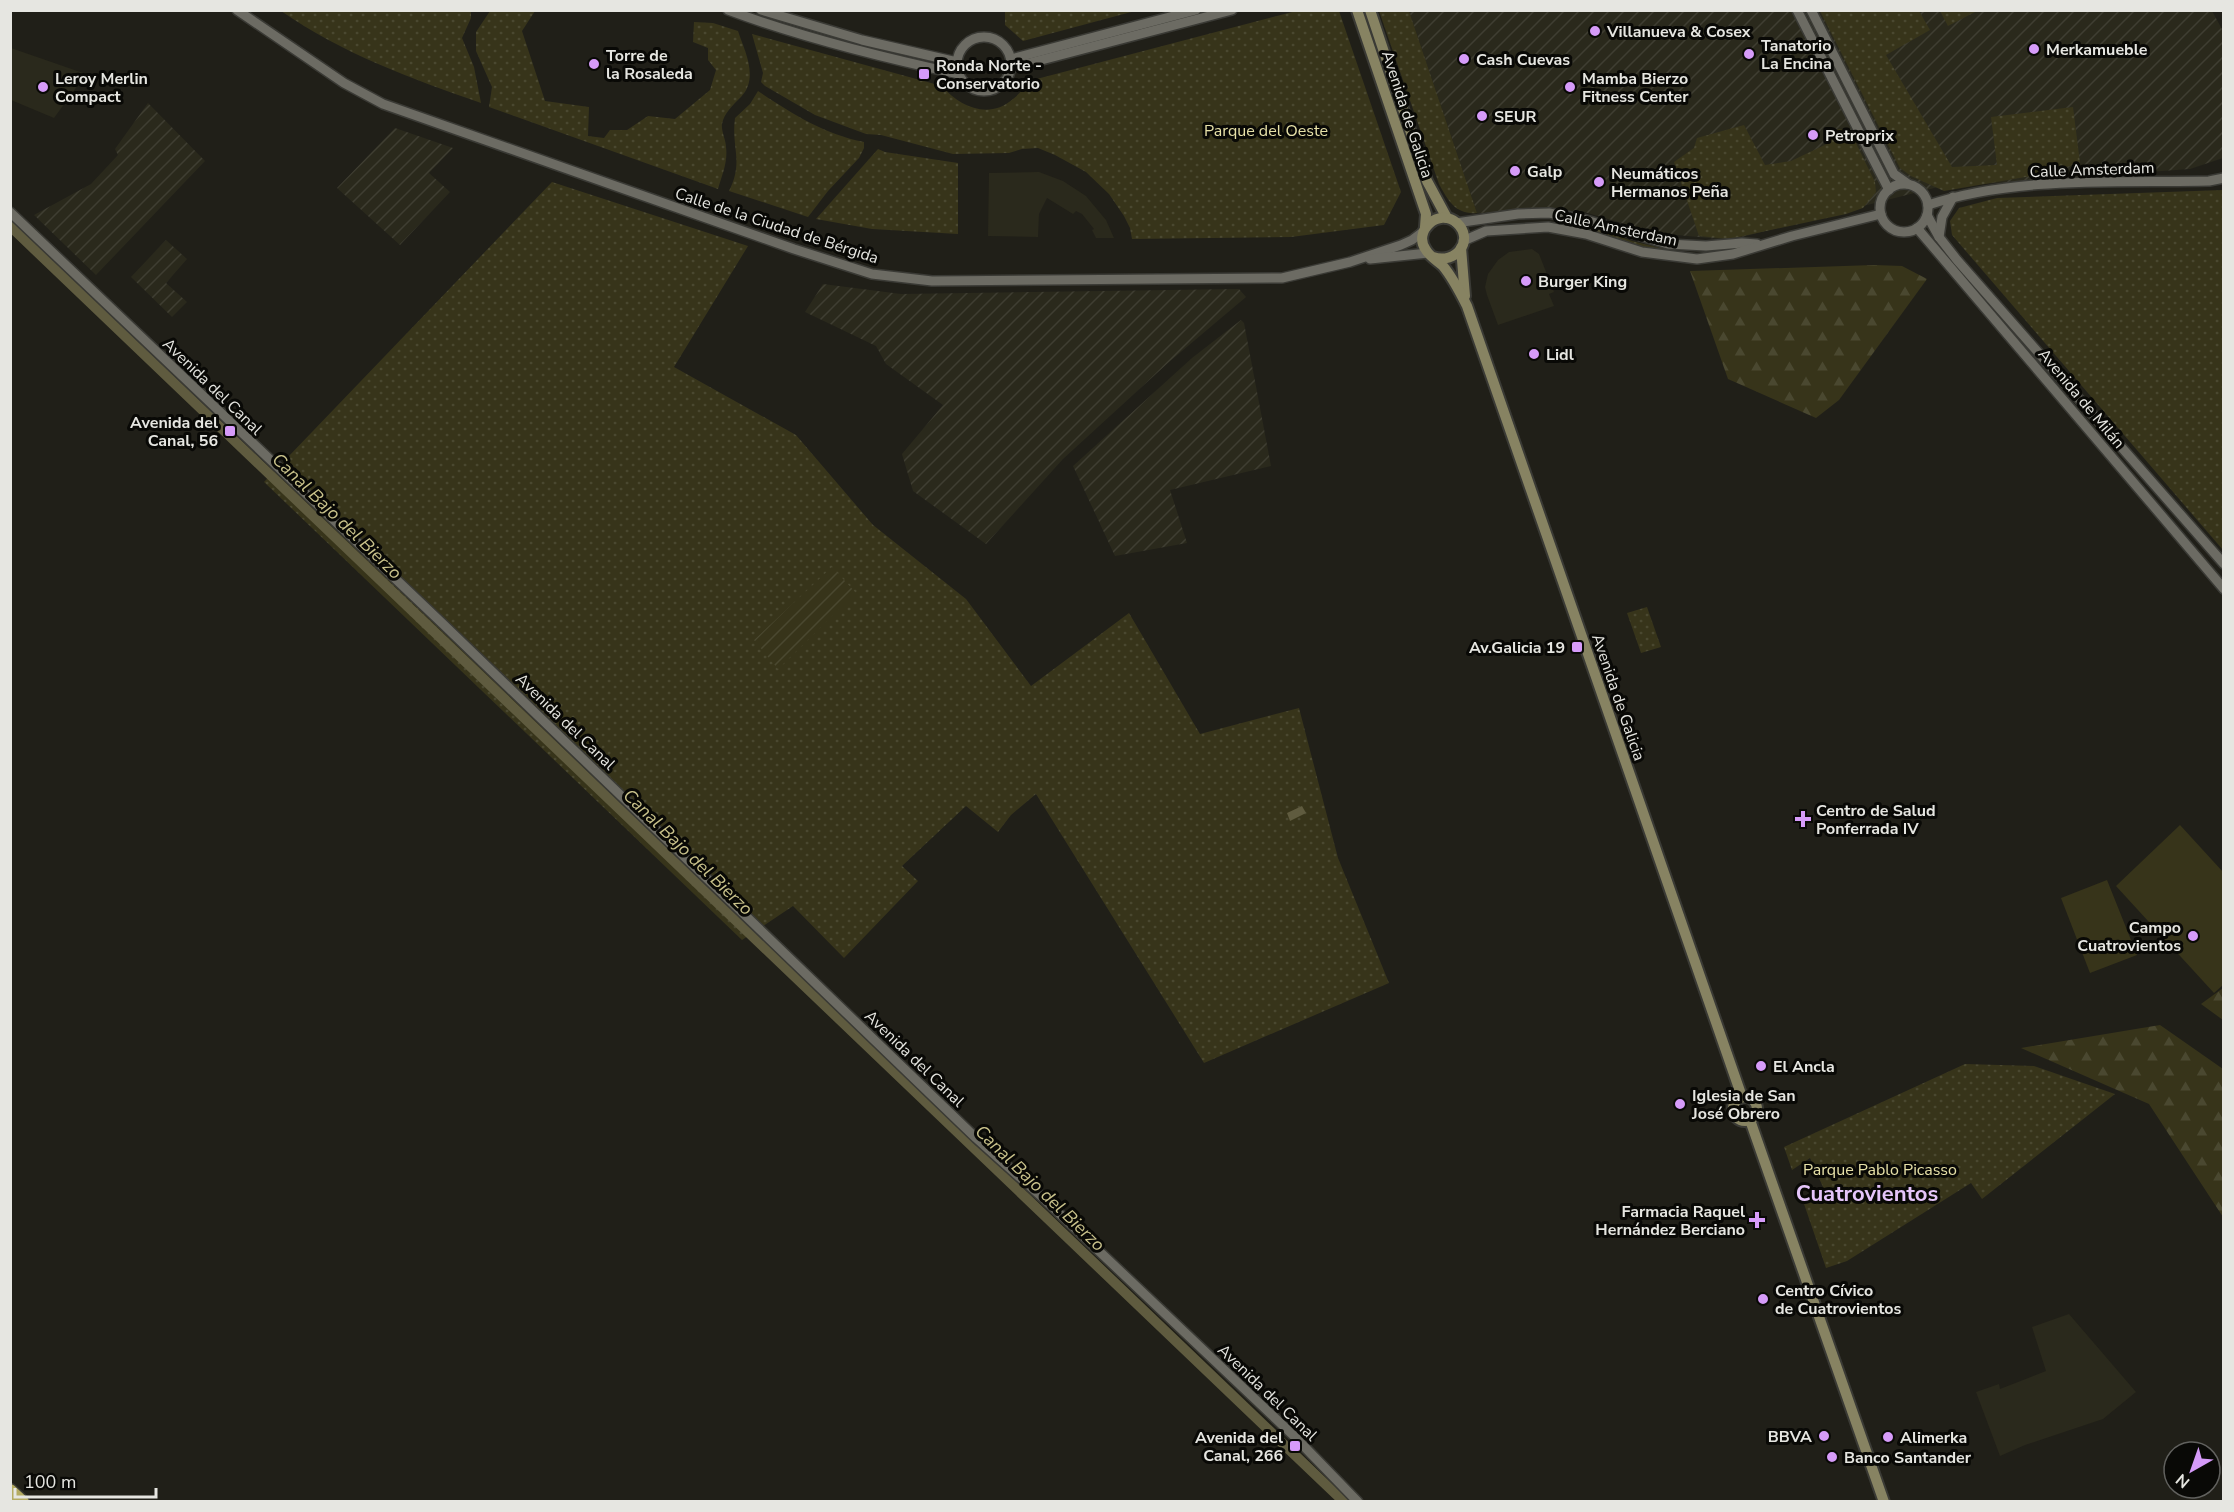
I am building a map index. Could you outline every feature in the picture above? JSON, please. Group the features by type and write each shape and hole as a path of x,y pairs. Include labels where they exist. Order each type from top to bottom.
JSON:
{"highway":[{"path":"10,1490 23,1502"}],"main road":[{"name":"Avenida de Galicia","path":"1357,10 1426,214 1424,229"},
{"name":"Avenida de Galicia","path":"1370,10 1427,181 1452,221"},
{"path":"1435,220 1452,221 1463,235 1462,245 1451,258 1445,260 1430,255 1422,240 1424,229 1435,220"},
{"name":"Avenida de Galicia","path":"1462,245 1467,306"},
{"name":"Avenida de Galicia","path":"1430,255 1452,279 1467,306 1742,1097 1736,1101 1734,1106 1736,1115 1742,1120 1750,1120 1884,1502"}],"street":[{"name":"Calle de la Ciudad de Bérgida","path":"237,10 344,83 384,104 762,238 872,274 932,281 986,282 1282,278 1350,262 1401,245 1412,240 1424,229"},
{"path":"728,10 772,27 841,47 959,74"},
{"path":"761,10 862,40 957,62"},
{"path":"1011,64 1196,10"},
{"path":"1011,64 1232,10"},
{"path":"1797,10 1889,190"},
{"path":"1811,10 1894,174 1920,190 1928,205 1927,215 1917,228 1907,231 1893,229 1884,221 1881,214 1881,203 1889,190 1898,185 1908,184"},
{"path":"983,37 1001,43 1011,64 1004,84 987,91 970,88 959,74 957,62 965,45 983,37"},
{"name":"Calle Amsterdam","path":"1928,205 1953,197 2009,187 2209,181 2223,178"},
{"path":"1939,237 1942,218 1953,197"},
{"name":"Avenida del Canal","path":"10,212 461,641 976,1138 1293,1435 1358,1502"},
{"name":"Calle Amsterdam","path":"1452,221 1549,213 1586,220 1668,243 1706,246 1763,244"},
{"name":"Calle Amsterdam","path":"1462,245 1494,230 1548,227 1586,234 1642,252 1697,259 1733,254 1763,244 1881,214"},
{"name":"Avenida de Milán","path":"1927,215 1939,237 2223,564"},
{"name":"Avenida de Milán","path":"1917,228 2223,588"},
{"name":"Calle de la Ciudad de Bérgida","path":"1350,262 1430,255"}],"shaded area":[{"path":"1409,11 2212,11 2223,31 2223,158 2190,169 1938,187 1730,240 1656,233 1581,211 1477,213"},
{"name":"Leroy Merlin Compact","path":"11,48 86,74 54,118 11,100"},
{"path":"148,103 205,161 96,275 34,215 91,184 118,155 115,149"},
{"path":"395,128 453,148 429,173 450,192 400,245 337,188"},
{"path":"1039,172 1063,181 1086,196 1106,220 1114,238 1096,238 1092,230 1094,229 1082,214 1076,211 1073,214 1047,198 1039,214 1038,237 988,236 989,173"},
{"path":"166,240 187,259 166,283 187,302 172,317 131,277"},
{"path":"1532,249 1539,254 1554,292 1549,294 1554,306 1498,325 1485,287 1488,274 1498,260 1509,252"},
{"path":"823,284 901,294 1239,289 1246,297 1169,362 1063,459 986,544 913,491 902,454 943,405 886,364 876,346 805,312"},
{"path":"1241,320 1244,323 1271,466 1170,490 1187,543 1115,556 1073,466 1192,358"},
{"path":"1302,806 1306,813 1290,821 1287,813"},
{"path":"2069,1314 2136,1392 2103,1419 2025,1445 2000,1456 1976,1392 1999,1384 2000,1389 2046,1371 2032,1327"}],"green space":[{"path":"1005,10 1135,11 1023,41 1005,25"},
{"name":"Parque del Oeste","path":"1300,10 1339,11 1401,192 1384,225 1291,237 1132,239 1124,216 1109,194 1086,172 1038,148 1009,153 953,154 881,135 866,134 815,115 761,82 763,73 752,34 942,86 957,100 985,110 1004,105 1029,81"},
{"path":"281,11 471,11 471,18 462,38 474,67 481,103 378,64 328,40"},
{"path":"490,11 535,11 522,31 545,101 589,107 588,136 604,138 610,130 627,130 648,116 675,119 710,90 716,70 708,60 708,48 693,42 694,22 713,23 738,31 749,65 749,82 746,90 729,109 723,120 726,158 718,189 489,107 492,87 476,51 476,32"},
{"path":"1379,11 1409,11 1477,213 1463,212 1453,206 1439,184"},
{"path":"1820,11 1919,11 1930,30 1886,55 1952,167 1997,165 1991,117 2073,107 2080,163 2042,174 1944,191 1911,176 1900,168"},
{"path":"1940,11 1977,11 1948,26"},
{"path":"1368,25 1421,177 1420,178 1366,26"},
{"path":"758,91 795,115 822,128 864,142 859,158 828,191 808,217 729,191 736,171 735,118 750,104"},
{"path":"1744,125 1765,165 1791,161 1829,143 1829,132 1840,129 1851,133 1875,182 1876,192 1863,208 1846,214 1729,239 1699,236 1674,162 1694,148 1697,138"},
{"path":"878,149 958,163 958,234 872,229 816,219"},
{"path":"552,182 748,246 674,367 796,435 873,525 966,599 1031,686 1129,613 1200,734 1299,708 1338,858 1389,983 1204,1063 1036,794 1011,815 998,832 966,806 902,866 918,881 844,958 793,906 742,940 264,482"},
{"path":"2224,190 2223,550 1952,235 1950,221 1959,208 1997,198"},
{"path":"1557,220 1587,225 1632,241 1665,249 1664,252 1637,246 1557,223"},
{"path":"1902,266 1927,279 1839,400 1816,418 1728,379 1690,271"},
{"path":"832,567 856,593 778,669 754,640"},
{"path":"1647,607 1661,647 1641,653 1627,613"},
{"name":"Campo Cuatrovientos","path":"2180,825 2223,872 2223,985 2214,993 2116,886"},
{"name":"Campo Cuatrovientos","path":"2107,880 2137,955 2090,973 2061,898"},
{"path":"2223,988 2223,1020 2201,1004"},
{"path":"2160,1025 2223,1069 2223,1217 2149,1104 2021,1048"},
{"name":"Parque Pablo Picasso","path":"1965,1064 2034,1066 2115,1094 1982,1199 1971,1183 1847,1261 1826,1268 1803,1201 1823,1187 1810,1158 1792,1170 1784,1147"}],"waterway":[{"name":"Canal Bajo del Bierzo","path":"10,226 1344,1502"}],"place":[{"name":"Villanueva & Cosex","path":"1595,31"},
{"name":"Merkamueble","path":"2034,49"},
{"name":"Tanatorio La Encina","path":"1749,54"},
{"name":"Cash Cuevas","path":"1464,59"},
{"name":"Torre de la Rosaleda","path":"594,64"},
{"name":"Ronda Norte - Conservatorio","path":"924,74"},
{"name":"Leroy Merlin Compact","path":"43,87"},
{"name":"Mamba Bierzo Fitness Center","path":"1570,87"},
{"name":"SEUR","path":"1482,116"},
{"name":"Petroprix","path":"1813,135"},
{"name":"Galp","path":"1515,171"},
{"name":"Neumáticos Hermanos Peña","path":"1599,182"},
{"name":"Burger King","path":"1526,281"},
{"name":"Lidl","path":"1534,354"},
{"name":"Avenida del Canal, 56","path":"230,431"},
{"name":"Av.Galicia 19","path":"1577,647"},
{"name":"Centro de Salud Ponferrada IV","path":"1803,819"},
{"name":"Campo Cuatrovientos","path":"2193,936"},
{"name":"El Ancla","path":"1761,1066"},
{"name":"Iglesia de San José Obrero","path":"1680,1104"},
{"name":"Farmacia Raquel Hernández Berciano","path":"1757,1220"},
{"name":"Centro Cívico de Cuatrovientos","path":"1763,1299"},
{"name":"BBVA","path":"1824,1436"},
{"name":"Alimerka","path":"1888,1437"},
{"name":"Avenida del Canal, 266","path":"1295,1446"},
{"name":"Banco Santander","path":"1832,1457"}],"district":[{"name":"Cuatrovientos","path":"1867,1193"}]}
